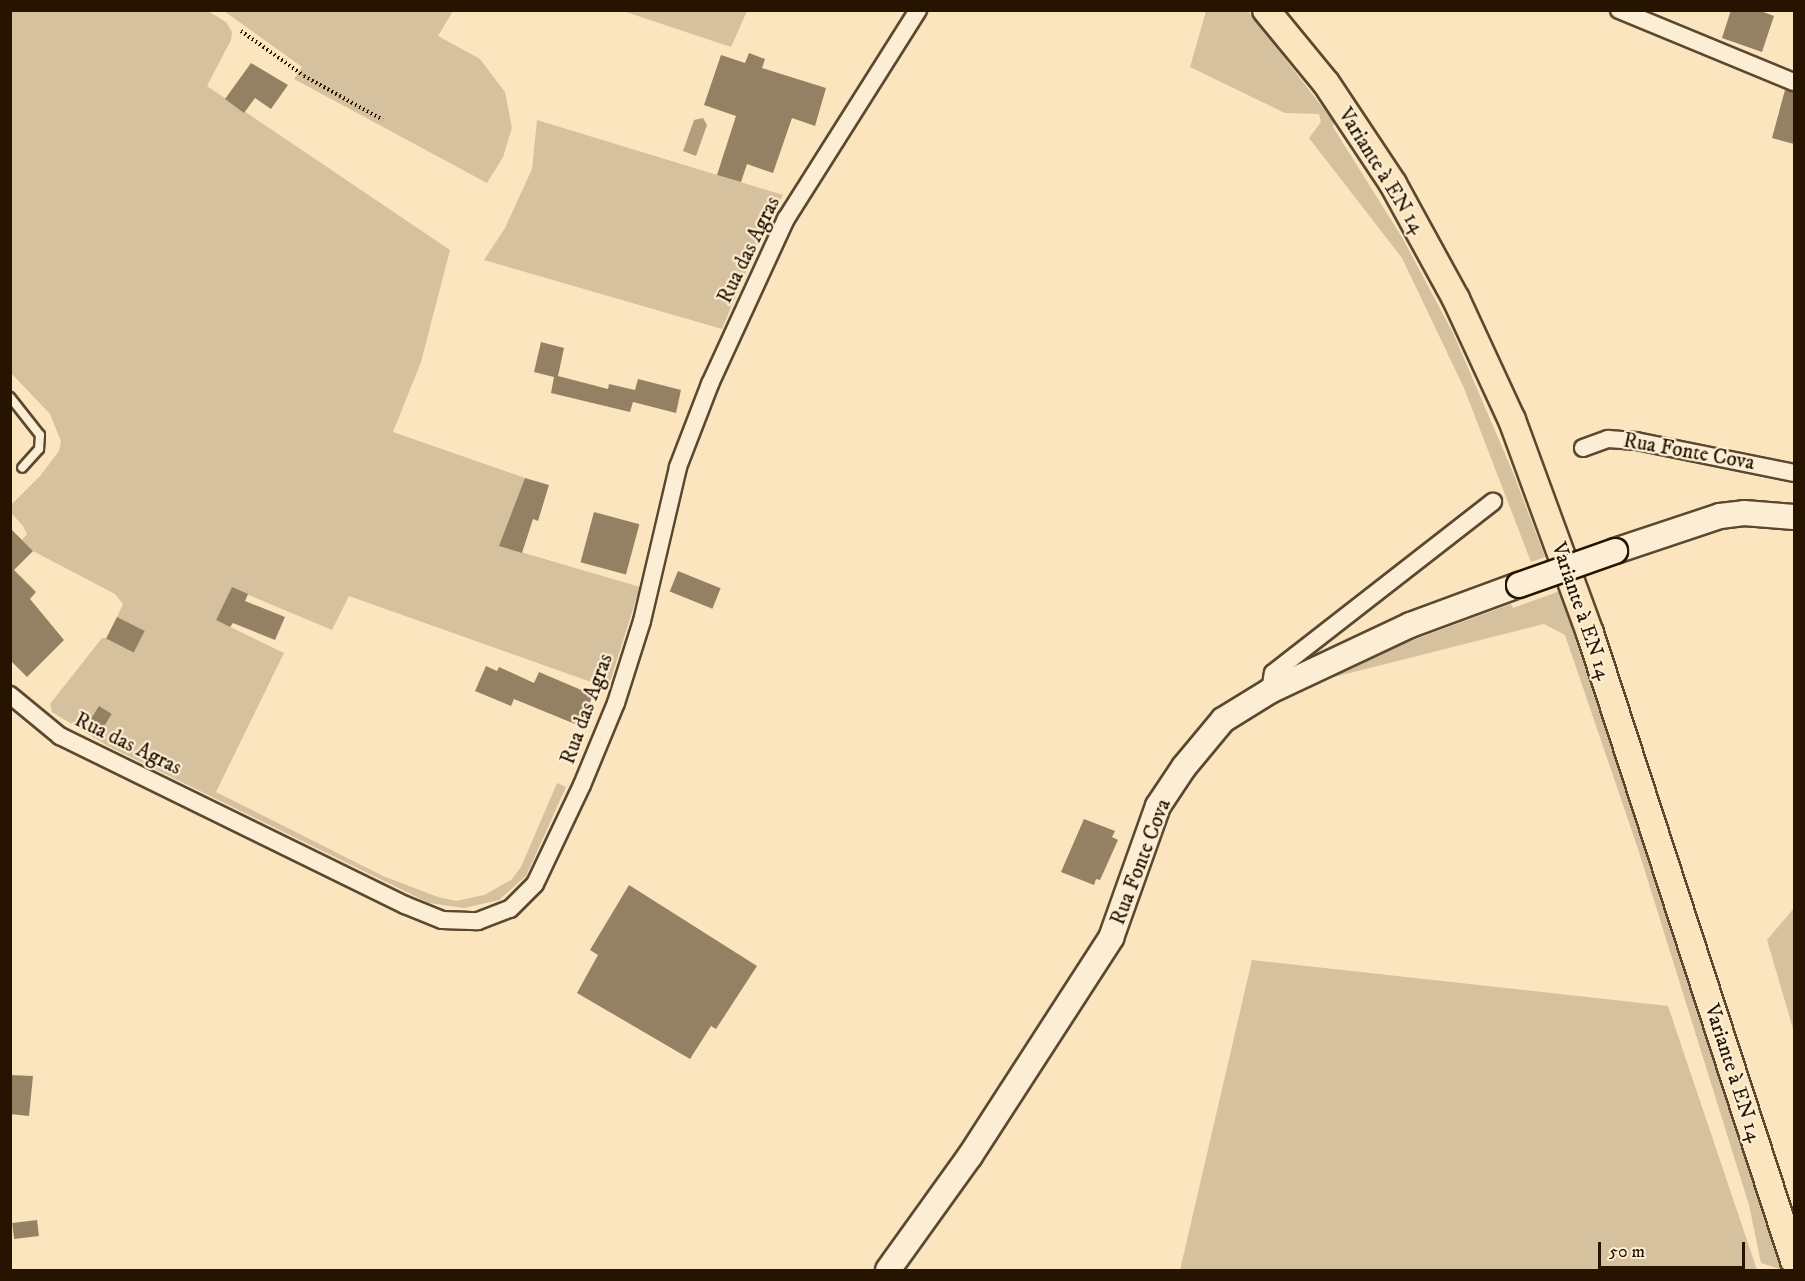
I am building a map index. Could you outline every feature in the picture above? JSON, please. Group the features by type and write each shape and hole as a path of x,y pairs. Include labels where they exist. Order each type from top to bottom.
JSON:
{"main road":[{"name":"Variante à EN 14","path":"1266,10 1326,83 1393,184 1456,299 1512,420 1590,633 1794,1261"}],"street":[{"name":"Rua das Agras","path":"10,695 60,736 405,905 442,920 477,921 510,909 535,884 582,785 615,703 642,621 678,467 724,353 786,219 918,10"},
{"path":"1618,10 1794,82"},
{"name":"Rua Fonte Cova","path":"1583,448 1608,439 1636,441 1794,473"},
{"path":"1270,691 1273,673 1493,502"},
{"name":"Rua Fonte Cova","path":"888,1270 970,1156 1111,938 1158,806 1184,767 1223,720 1270,691 1410,625 1519,585 1720,516 1753,513 1794,517"}],"lane":[{"path":"10,398 40,435 39,449 21,468"}],"path":[{"path":"240,31 304,76 383,120"}],"shaded area":[{"path":"12,10 208,11 226,22 232,32 231,40 207,86 450,250 421,362 393,432 525,478 500,546 640,587 608,688 349,596 332,630 232,588 216,620 284,653 216,792 383,876 438,897 456,901 484,895 511,880 521,867 557,783 566,787 526,876 499,900 464,908 429,903 108,746 52,712 50,704 102,638 107,638 123,604 115,594 33,551 22,540 27,534 11,513 10,506 40,476 59,451 61,441 50,414 11,373"},
{"path":"747,10 731,47 623,11"},
{"path":"224,11 453,11 438,36 480,59 505,92 512,128 503,157 487,183 294,79 302,67"},
{"path":"1206,11 1248,11 1334,122 1333,127 1403,239 1453,333 1512,470 1545,557 1531,562 1464,388 1402,258 1309,138 1321,122 1319,114 1285,113 1190,67"},
{"path":"703,118 707,125 696,156 683,151 694,120"},
{"path":"537,120 783,195 759,240 722,329 484,260 505,228 532,169"},
{"path":"1560,591 1782,1270 1761,1263 1749,1205 1638,849 1565,635 1544,624 1322,680 1321,674 1511,604 1513,608"},
{"path":"1794,908 1794,1032 1767,940"},
{"path":"1252,960 1668,1006 1757,1270 1180,1270"}],"building":[{"path":"1731,10 1758,10 1774,16 1762,52 1722,38"},
{"path":"749,53 765,59 762,68 826,88 815,126 792,118 773,173 747,164 741,182 717,175 736,116 704,105 721,55 745,63"},
{"path":"251,63 288,85 271,109 255,98 244,113 225,99"},
{"path":"1785,90 1794,92 1794,144 1772,138"},
{"path":"541,342 564,348 558,376 608,389 609,384 635,390 638,379 681,390 676,413 633,402 630,412 551,393 554,377 534,372"},
{"path":"525,478 549,485 538,521 533,519 522,553 499,546"},
{"path":"594,512 639,524 626,574 581,562"},
{"path":"10,528 33,551 14,570 36,592 30,599 64,640 27,677 10,660"},
{"path":"678,571 721,588 712,609 670,591"},
{"path":"232,587 248,594 245,601 285,617 275,640 233,623 230,627 216,620"},
{"path":"117,617 145,631 134,652 106,638"},
{"path":"486,666 497,671 499,667 534,683 539,672 593,695 583,719 578,717 575,724 514,699 511,706 475,691"},
{"path":"99,706 112,714 102,729 89,721"},
{"path":"1084,819 1115,831 1112,837 1118,840 1100,880 1096,879 1094,885 1061,872"},
{"path":"629,885 757,966 716,1029 711,1026 690,1059 577,993 598,955 590,950"},
{"path":"10,1075 33,1076 29,1116 10,1114"},
{"path":"37,1220 39,1236 14,1239 12,1223"}]}
